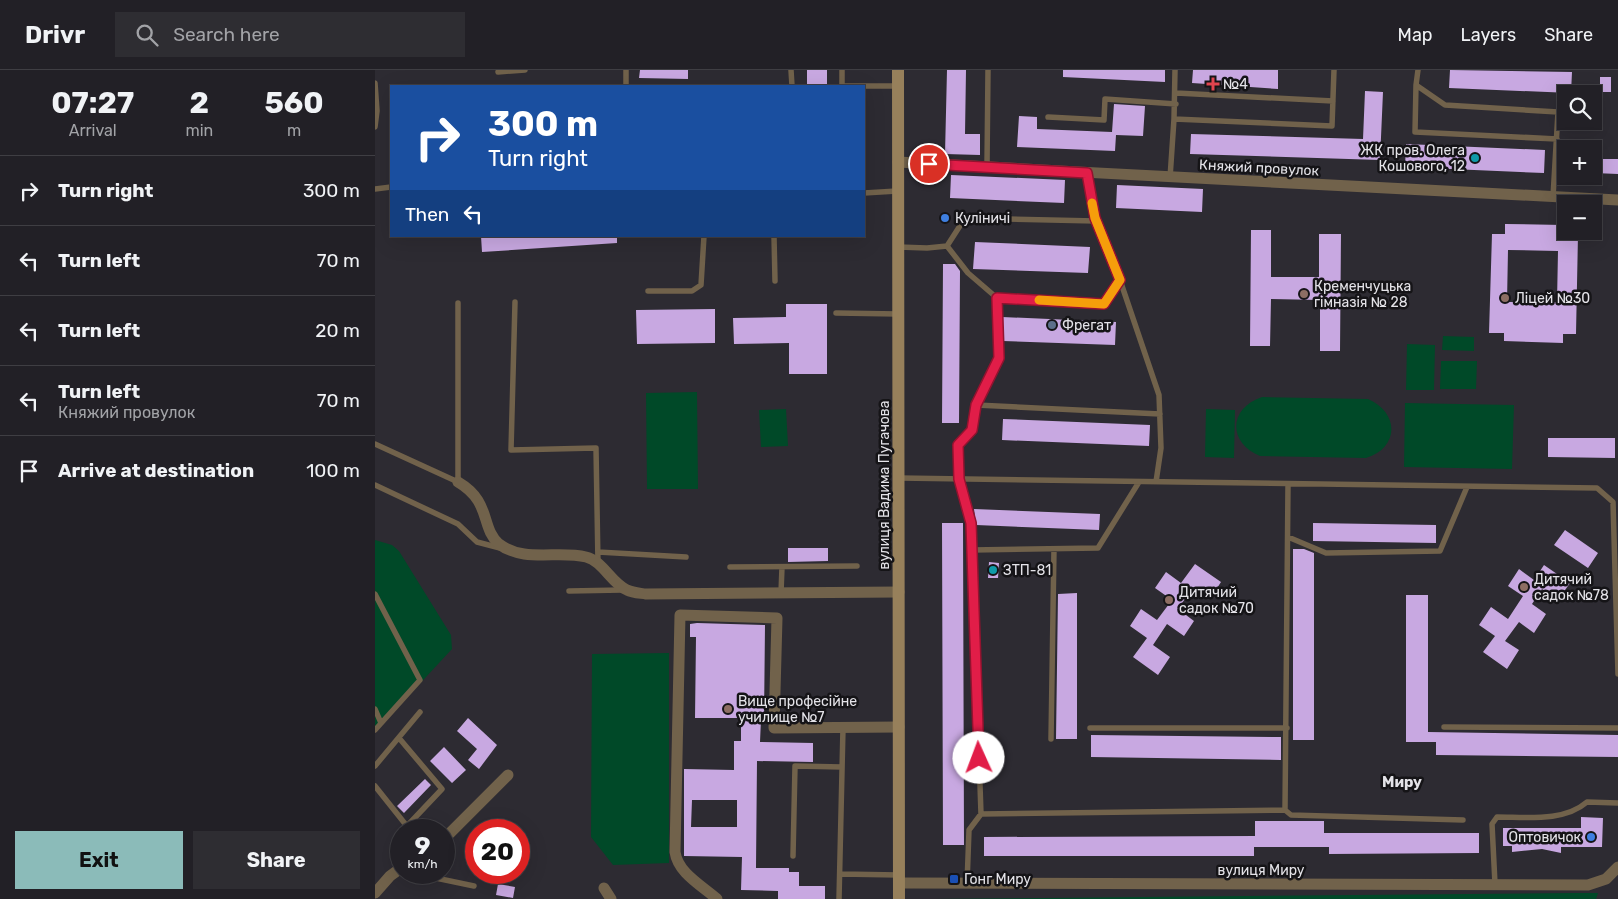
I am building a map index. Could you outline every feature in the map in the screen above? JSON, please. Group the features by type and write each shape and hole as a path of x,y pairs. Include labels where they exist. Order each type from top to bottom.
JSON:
{"street":[{"name":"вулиця Вадима Пугачова","path":"898,70 899,899"},
{"name":"Княжий провулок","path":"898,162 987,165 1170,178 1618,200"},
{"path":"458,482 469,488 478,498 491,532 498,543 510,550 532,555 598,558 608,575 627,590 646,594 899,592"},
{"path":"717,899 681,869 676,862 680,615 777,618 774,728 899,728"},
{"path":"455,828 508,775"},
{"name":"вулиця Миру","path":"899,879 967,884 1588,885 1606,879 1618,868"},
{"path":"375,893 390,875"},
{"path":"604,888 611,899"}],"lane":[{"path":"498,72 525,70"},
{"path":"626,85 627,70"},
{"path":"791,70 792,85"},
{"path":"842,70 842,85"},
{"path":"987,165 988,70"},
{"path":"1170,178 1176,104 1175,70"},
{"path":"1174,120 1332,126 1334,70"},
{"path":"1418,70 1415,132 1557,139"},
{"path":"375,83 377,111 375,127"},
{"path":"865,86 898,86"},
{"path":"1416,86 1445,105 1558,112 1553,197"},
{"path":"1176,93 1333,101"},
{"path":"1048,117 1104,120 1105,100 1176,104"},
{"path":"1087,173 1096,221 1120,280 1159,395 1161,448 1156,482"},
{"path":"375,189 390,187"},
{"path":"865,193 897,191"},
{"path":"947,246 965,218 1096,221"},
{"path":"648,291 692,292 701,285 704,237"},
{"path":"774,237 775,281"},
{"path":"898,247 927,248 947,246"},
{"path":"947,246 968,273 997,298 1104,304 1120,280"},
{"path":"967,884 969,830 981,814 971,523 959,479 958,445 972,430 976,405 999,358 997,298"},
{"path":"515,302 511,450 596,448 598,558 686,557"},
{"path":"375,444 458,482 458,303"},
{"path":"836,313 899,314"},
{"path":"976,405 1160,414"},
{"path":"899,478 1597,488 1613,502 1618,674"},
{"path":"972,550 1099,548 1139,482"},
{"path":"1285,810 1288,484"},
{"path":"375,486 458,524 477,542 510,550"},
{"path":"1288,537 1326,553 1440,551 1467,487"},
{"path":"1051,739 1054,549"},
{"path":"781,593 782,566"},
{"path":"730,567 857,566"},
{"path":"569,592 627,590"},
{"path":"375,594 420,680 375,730"},
{"path":"375,709 381,723"},
{"path":"375,766 420,712"},
{"path":"1444,727 1618,728"},
{"path":"839,899 843,728"},
{"path":"1090,728 1287,728"},
{"path":"399,738 443,789 416,819"},
{"path":"793,856 795,766 842,767"},
{"path":"375,786 401,819"},
{"path":"1495,884 1492,824 1497,817 1557,816 1569,810 1578,810 1587,802 1618,802"},
{"path":"981,814 1285,810 1291,815 1463,820"},
{"path":"840,874 899,879"},
{"path":"455,882 474,886"}],"green space":[{"path":"1443,336 1474,337 1474,351 1442,350"},
{"path":"1407,344 1435,345 1434,390 1406,390"},
{"path":"1441,361 1477,361 1476,389 1440,389"},
{"path":"697,392 698,489 647,489 646,393"},
{"path":"1262,397 1368,399 1386,413 1390,421 1390,439 1385,447 1366,458 1260,456 1249,450 1242,442 1237,434 1236,425 1243,409 1251,402"},
{"path":"1405,403 1514,405 1512,469 1404,467"},
{"path":"786,409 788,446 761,447 759,410"},
{"path":"1206,409 1235,410 1234,458 1205,457"},
{"path":"375,540 392,545 399,551 451,635 452,649 375,732"},
{"path":"669,653 669,863 613,865 591,837 592,654"},
{"path":"1598,893 1596,899 933,899"}],"building":[{"path":"640,70 688,70 688,79 639,78"},
{"path":"807,70 827,70 827,85 807,85"},
{"path":"947,70 966,70 965,134 980,134 980,155 945,154"},
{"path":"1063,70 1165,70 1165,82 1063,77"},
{"path":"1193,70 1278,70 1278,89 1192,83"},
{"path":"1450,70 1572,72 1571,85 1557,85 1557,92 1449,88"},
{"path":"1600,77 1611,77 1611,92 1602,92 1602,85 1600,85"},
{"path":"1365,91 1383,92 1380,160 1190,154 1191,134 1363,139"},
{"path":"1114,104 1145,106 1143,136 1116,135 1115,151 1017,147 1019,116 1037,117 1037,129 1112,132"},
{"name":"ЖК пров. Олега Кошового, 12","path":"1406,144 1545,150 1544,173 1405,167"},
{"path":"1602,159 1618,159 1618,174 1602,173"},
{"path":"951,175 1065,180 1064,203 950,198"},
{"path":"1117,185 1203,189 1202,212 1116,208"},
{"path":"1505,224 1557,225 1557,240 1578,240 1576,334 1563,334 1563,343 1504,341 1504,333 1489,333 1492,234 1505,234","holes":["1508,250 1558,251 1557,302 1507,302"]},
{"path":"1251,230 1271,230 1271,277 1319,277 1319,234 1341,234 1340,351 1320,351 1320,300 1271,299 1270,346 1250,346"},
{"path":"481,237 617,237 617,243 482,252"},
{"path":"975,242 1090,247 1088,273 973,269"},
{"path":"943,264 955,264 960,271 959,423 942,423"},
{"path":"786,304 827,304 827,374 789,374 789,343 734,344 733,318 786,317"},
{"path":"715,309 715,343 637,344 636,310"},
{"path":"1002,317 1116,322 1115,345 1003,341"},
{"path":"1003,419 1150,425 1149,446 1002,440"},
{"path":"1548,438 1615,438 1615,458 1548,457"},
{"path":"974,509 1100,514 1099,530 976,525"},
{"path":"942,523 963,523 964,845 943,845"},
{"path":"1313,523 1436,525 1436,543 1313,541"},
{"path":"1565,530 1598,553 1588,568 1554,545"},
{"path":"788,548 828,548 828,561 788,562"},
{"path":"1293,549 1304,549 1314,553 1314,740 1293,740"},
{"name":"ЗТП-81","path":"989,562 999,563 998,578 988,578"},
{"path":"1195,564 1221,582 1210,599 1193,587 1178,609 1194,621 1184,636 1167,624 1153,645 1170,657 1158,675 1133,657 1147,638 1130,626 1141,609 1157,620 1172,600 1155,588 1166,572 1181,583"},
{"path":"1544,565 1570,583 1558,600 1542,589 1532,604 1546,614 1534,633 1519,622 1505,641 1519,650 1507,669 1483,652 1495,636 1479,625 1491,607 1508,619 1523,596 1508,586 1519,569 1534,580"},
{"path":"1077,593 1077,739 1056,739 1058,594"},
{"path":"1406,595 1428,595 1428,732 1618,735 1618,757 1436,755 1436,742 1406,742"},
{"name":"Вище професійне училище №7","path":"690,624 765,625 764,719 761,719 760,742 813,743 813,762 757,761 756,868 789,868 789,872 799,872 799,886 825,886 825,899 778,899 778,891 741,890 742,857 684,856 684,769 734,770 734,741 741,741 741,718 695,718 696,637 690,637","holes":["692,800 737,800 737,827 691,827"]},
{"path":"468,718 497,745 479,769 468,760 477,749 457,731"},
{"path":"1091,735 1281,737 1281,760 1091,757"},
{"path":"444,747 466,770 452,783 430,761"},
{"path":"425,779 431,785 404,813 397,806"},
{"path":"1581,817 1603,818 1602,847 1561,847 1561,853 1542,849 1512,852 1512,846 1503,846 1503,828 1581,828"},
{"path":"1255,821 1324,821 1324,833 1479,833 1479,853 1329,854 1329,847 1254,847 1254,856 984,856 984,837 1255,836"},
{"path":"498,884 515,887 513,898 496,895"}],"slow traffic":[{"path":"1039,300 1104,304 1120,280 1095,218 1092,203"}],"place":[{"name":"№4","path":"1213,84"},
{"name":"ЖК пров. Олега Кошового, 12","path":"1475,158"},
{"name":"Куліничі","path":"945,218"},
{"name":"Кременчуцька гімназія № 28","path":"1304,294"},
{"name":"Ліцей №30","path":"1505,298"},
{"name":"Фрегат","path":"1052,325"},
{"name":"ЗТП-81","path":"993,570"},
{"name":"Дитячий садок №78","path":"1524,587"},
{"name":"Дитячий садок №70","path":"1169,600"},
{"name":"Вище професійне училище №7","path":"728,709"},
{"name":"Оптовичок","path":"1591,837"},
{"name":"Гонг Миру","path":"954,879"}],"district":[{"name":"Миру","path":"1402,782"}],"route":[{"path":"929,164 987,165 1087,173 1095,218 1120,280 1104,304 997,298 999,358 976,405 972,430 958,445 959,479 971,523 979,758"}]}
